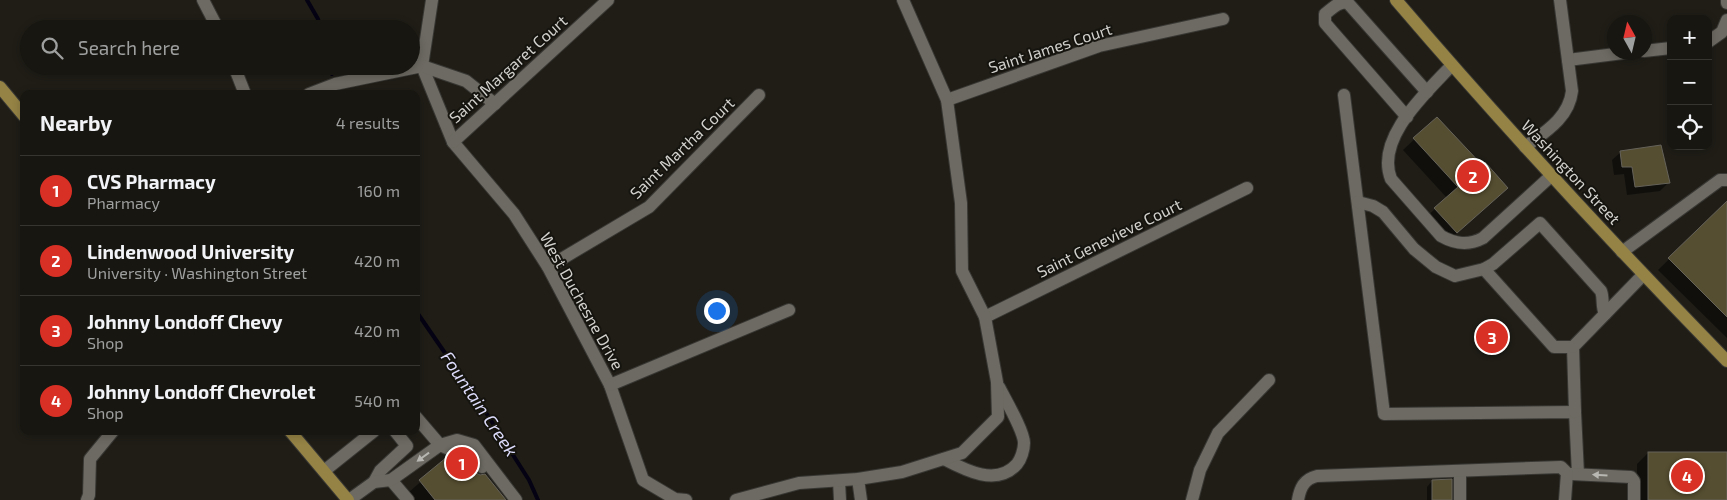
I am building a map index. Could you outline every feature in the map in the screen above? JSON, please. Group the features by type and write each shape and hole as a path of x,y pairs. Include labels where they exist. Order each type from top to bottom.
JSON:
{"main road":[{"name":"Washington Street","path":"1396,0 1551,176 1643,275 1727,361"},
{"path":"0,88 20,111"},
{"path":"293,435 348,500"}],"street":[{"path":"203,0 213,20"},
{"path":"432,0 422,66 466,81 495,104"},
{"name":"Saint Margaret Court","path":"453,142 608,0"},
{"path":"736,500 783,494 799,483 858,479 902,472 944,459 962,453 998,417 997,382 985,317 962,271 961,203 947,100 903,0"},
{"path":"1525,147 1554,125 1568,110 1571,100 1572,91 1560,0"},
{"path":"1407,117 1324,23 1325,14 1339,2 1344,1 1348,3 1427,92"},
{"name":"Saint James Court","path":"947,100 1100,46 1223,19"},
{"path":"1712,39 1722,32 1727,20"},
{"path":"1652,50 1667,48"},
{"path":"1568,60 1607,55"},
{"path":"1452,65 1407,117 1388,150 1388,170 1391,179 1416,208 1441,236 1451,242 1461,244 1474,243 1483,238 1551,176"},
{"name":"West Duchesne Drive","path":"422,66 453,142 514,214 548,267 610,385 643,480 680,500"},
{"path":"238,75 243,90"},
{"path":"319,90 335,84 378,75"},
{"name":"Saint Martha Court","path":"548,267 649,207 759,95"},
{"path":"1344,95 1384,414 1575,412"},
{"path":"1622,252 1720,180 1727,180"},
{"name":"Saint Genevieve Court","path":"985,317 1247,188"},
{"path":"1358,202 1373,206 1384,212 1414,249 1436,266 1455,276 1484,269 1513,247 1540,222 1601,291 1603,296 1602,308 1605,314"},
{"path":"1484,269 1554,347 1573,347"},
{"path":"1565,500 1572,474 1575,412 1573,347 1643,275"},
{"path":"610,385 789,310"},
{"path":"1192,500 1200,470 1218,433 1270,380"},
{"path":"944,459 968,471 994,476 1010,472 1021,459 1024,442 997,382"},
{"path":"420,421 440,445"},
{"path":"87,500 89,494 90,459 110,435"},
{"path":"324,472 369,435"},
{"path":"348,500 374,482 380,471 407,446 398,435"},
{"path":"374,482 392,480 440,445 457,440 474,445 514,497"},
{"path":"1298,500 1300,489 1310,478 1317,476 1561,467 1572,474 1634,478 1634,500"},
{"path":"1460,471 1460,500"},
{"path":"858,479 861,500"},
{"path":"392,480 408,500"},
{"path":"839,480 840,500"}],"building":[{"path":"1437,117 1482,165 1485,162 1508,188 1457,233 1434,208 1458,187 1413,138"},
{"path":"1661,145 1670,183 1635,187 1632,167 1622,167 1620,151"},
{"path":"1727,201 1727,317 1668,258"},
{"path":"1648,452 1727,452 1727,500 1648,500"},
{"path":"447,457 467,462 476,473 480,475 485,474 506,500 435,500 419,480"},
{"path":"1452,479 1452,500 1432,500 1432,480"}],"waterway":[{"name":"Fountain Creek","path":"307,0 318,20"},
{"name":"Fountain Creek","path":"420,317 483,408 529,480 538,500"}],"place":[{"name":"Lindenwood University","path":"1473,176"},
{"name":"Johnny Londoff Chevy","path":"1492,337"},
{"name":"CVS Pharmacy","path":"462,463"},
{"name":"Johnny Londoff Chevrolet","path":"1687,476"}]}
